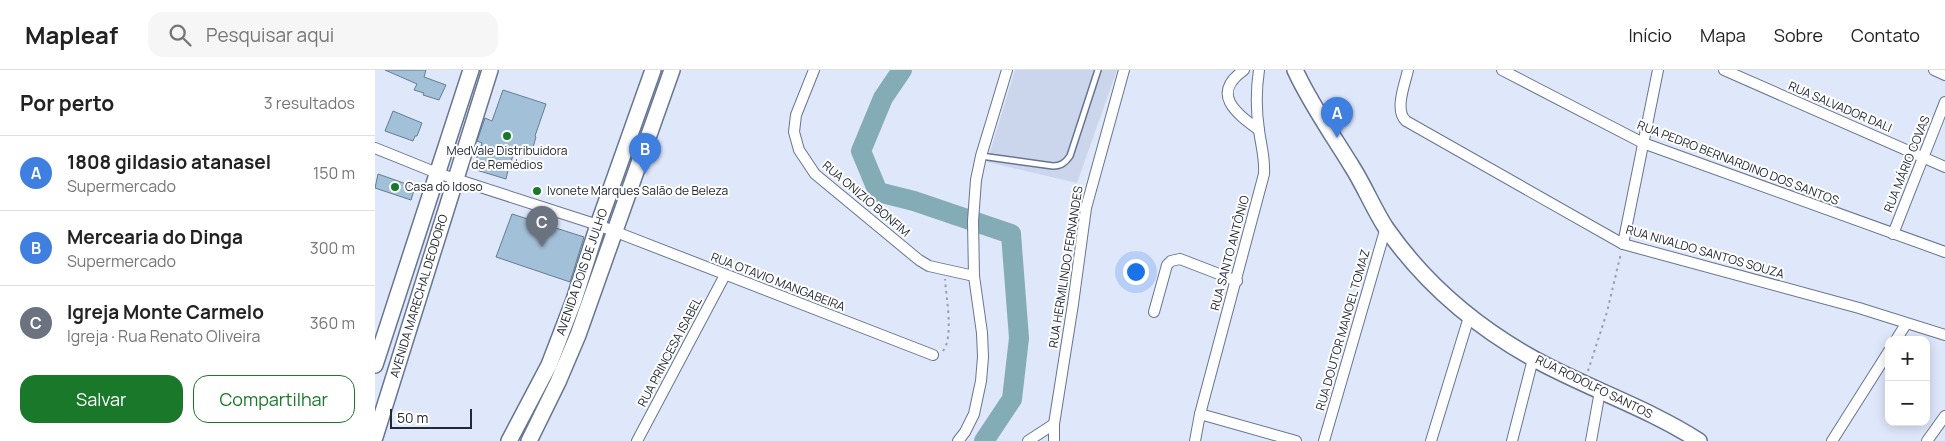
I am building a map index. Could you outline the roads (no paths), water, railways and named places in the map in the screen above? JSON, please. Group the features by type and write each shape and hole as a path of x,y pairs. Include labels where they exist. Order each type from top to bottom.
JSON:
{"street":[{"name":"AVENIDA MARECHAL DEODORO","path":"375,365 471,70"},
{"name":"AVENIDA MARECHAL DEODORO","path":"375,437 490,70"},
{"name":"AVENIDA DOIS DE JULHO","path":"510,441 549,365 574,300 598,225 653,70"},
{"name":"AVENIDA DOIS DE JULHO","path":"529,441 578,335 672,70"},
{"name":"RUA ONIZIO BONFIM","path":"814,70 796,115 793,132 799,150 815,174 919,260 929,266 974,276"},
{"path":"958,441 965,432 973,414 981,381 983,357 974,276 973,221 976,180 981,156 1007,70"},
{"name":"RUA HERMILINDO FERNANDES","path":"1054,441 1053,424 1073,304 1086,208 1124,70"},
{"path":"1244,70 1232,81 1229,88 1229,103 1238,115 1259,130"},
{"name":"RUA SANTO ANTÔNIO","path":"1195,441 1200,414 1264,174 1265,158 1259,130 1256,96 1259,70"},
{"name":"RUA RODOLFO SANTOS","path":"1295,70 1386,227 1430,281 1469,317 1533,359 1683,430 1699,441"},
{"name":"RUA NIVALDO SANTOS SOUZA","path":"1408,70 1400,110 1402,117 1406,121 1623,244 1859,308 1945,335"},
{"name":"RUA PEDRO BERNARDINO DOS SANTOS","path":"1502,70 1643,143 1945,252"},
{"path":"1623,244 1658,70"},
{"name":"RUA SALVADOR DALI","path":"1724,70 1945,167"},
{"path":"1934,70 1945,76"},
{"path":"643,99 660,104"},
{"name":"RUA MÁRIO COVAS","path":"1893,234 1945,102"},
{"name":"RUA OTAVIO MANGABEIRA","path":"375,148 437,173 598,225 933,355"},
{"name":"RUA DOUTOR MANOEL TOMAZ","path":"1324,441 1386,227"},
{"path":"1154,312 1167,265 1171,261 1180,259 1237,281"},
{"name":"RUA PRINCESA ISABEL","path":"637,441 725,275"},
{"path":"400,289 419,297"},
{"path":"1431,441 1469,317"},
{"path":"1898,336 1906,324"},
{"path":"1832,441 1885,357"},
{"path":"1512,441 1533,359"},
{"path":"1591,441 1600,391"},
{"path":"1200,414 1295,441"},
{"path":"1927,441 1945,416"},
{"path":"1028,441 1053,424"}],"lane":[{"path":"981,156 1053,166 1059,166 1066,162 1070,156 1098,70"}],"waterway":[{"path":"902,70 883,98 861,151 878,192 914,201 1011,234 1019,338 1012,399 984,441"}],"place":[{"name":"MedVale Distribuidora de Remédios","path":"507,136"},
{"name":"1808 gildasio atanasel","path":"1337,138"},
{"name":"Mercearia do Dinga","path":"645,174"},
{"name":"Casa do Idoso","path":"395,187"},
{"name":"Ivonete Marques Salão de Beleza","path":"537,191"},
{"name":"Igreja Monte Carmelo","path":"542,247"}]}
